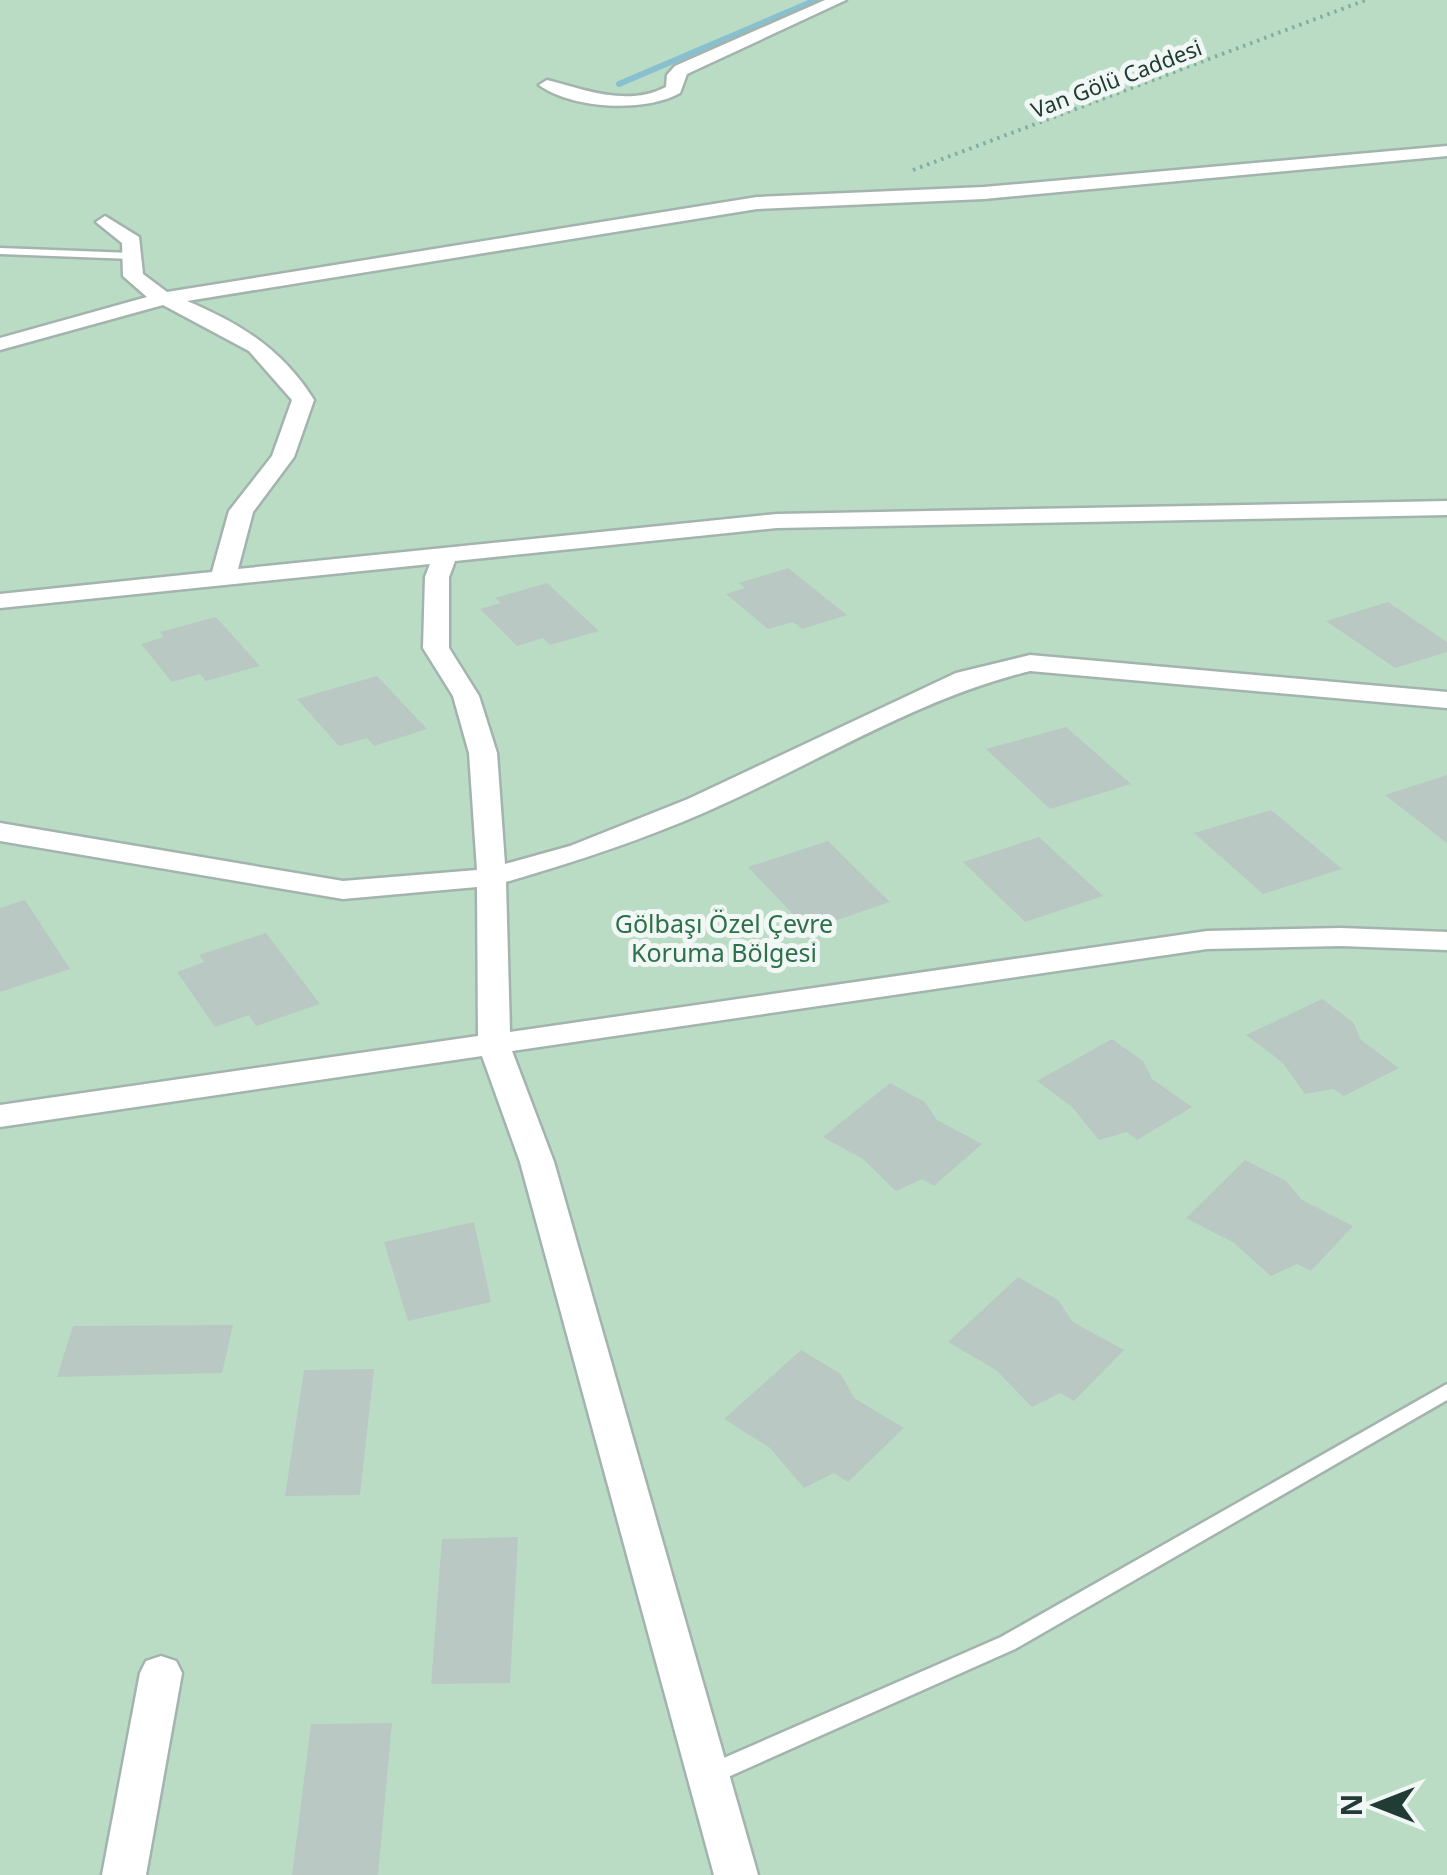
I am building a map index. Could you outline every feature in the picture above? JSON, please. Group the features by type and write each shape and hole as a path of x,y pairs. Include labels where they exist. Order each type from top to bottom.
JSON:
{"street":[{"path":"547,84 619,101 650,101 674,89 675,74 680,70 838,0"},
{"path":"0,344 165,298 758,203 984,193 1447,151"},
{"path":"105,222 132,241 132,276 145,289 221,323 286,368 303,400 283,457 242,511 223,578"},
{"path":"0,601 777,521 1447,508"},
{"path":"445,555 438,577 436,648 466,696 476,721 492,876 494,1045 538,1162 736,1875"},
{"path":"0,832 343,890 492,876 580,852 698,805 965,678 1000,668 1030,663 1087,666 1447,700"},
{"path":"0,1116 1208,940 1341,936 1447,941"},
{"path":"124,1875 161,1673"}],"lane":[{"path":"0,251 132,256"},
{"path":"708,1775 1008,1642 1447,1391"}],"path":[{"name":"Van Gölü Caddesi","path":"895,196 891,184 900,175 1366,0"}],"green space":[{"name":"Gölbaşı Özel Çevre Koruma Bölgesi","path":"0,0 1447,0 1447,1875 0,1875"}],"building":[{"path":"788,568 847,615 802,629 793,622 768,629 726,594 745,588 739,583"},
{"path":"547,583 599,631 550,645 543,638 517,646 480,609 501,603 495,598"},
{"path":"1388,602 1447,642 1447,652 1395,668 1326,621"},
{"path":"216,617 260,666 206,681 200,674 172,682 141,644 164,637 160,632"},
{"path":"377,676 427,729 374,746 367,738 339,746 297,699"},
{"path":"1066,727 1131,784 1050,809 986,749"},
{"path":"1447,775 1447,843 1385,795"},
{"path":"1271,810 1342,869 1263,894 1194,833"},
{"path":"1039,837 1103,896 1025,922 963,862"},
{"path":"828,841 890,902 808,930 748,867"},
{"path":"25,900 70,969 0,992 0,908"},
{"path":"266,933 320,1004 256,1026 249,1015 215,1027 177,972 204,962 199,955"},
{"path":"1322,999 1353,1022 1361,1040 1399,1068 1344,1096 1333,1089 1305,1094 1282,1062 1246,1035"},
{"path":"1112,1039 1143,1061 1152,1079 1192,1107 1137,1140 1127,1132 1099,1140 1072,1107 1037,1081"},
{"path":"890,1083 925,1102 937,1120 982,1144 934,1186 922,1179 896,1191 863,1159 823,1137"},
{"path":"1245,1160 1286,1181 1302,1200 1353,1226 1311,1271 1297,1264 1271,1276 1234,1243 1186,1218"},
{"path":"474,1222 491,1302 408,1321 384,1242"},
{"path":"1018,1277 1058,1300 1073,1322 1124,1350 1074,1401 1060,1393 1032,1407 996,1370 948,1342"},
{"path":"233,1325 222,1373 57,1377 73,1326"},
{"path":"801,1350 841,1374 854,1398 904,1428 848,1482 834,1473 804,1488 770,1448 724,1419"},
{"path":"374,1369 360,1495 285,1496 304,1370"},
{"path":"518,1537 510,1683 431,1684 442,1539"},
{"path":"392,1723 378,1875 292,1875 311,1724"}],"waterway":[{"path":"619,84 816,0"}]}
